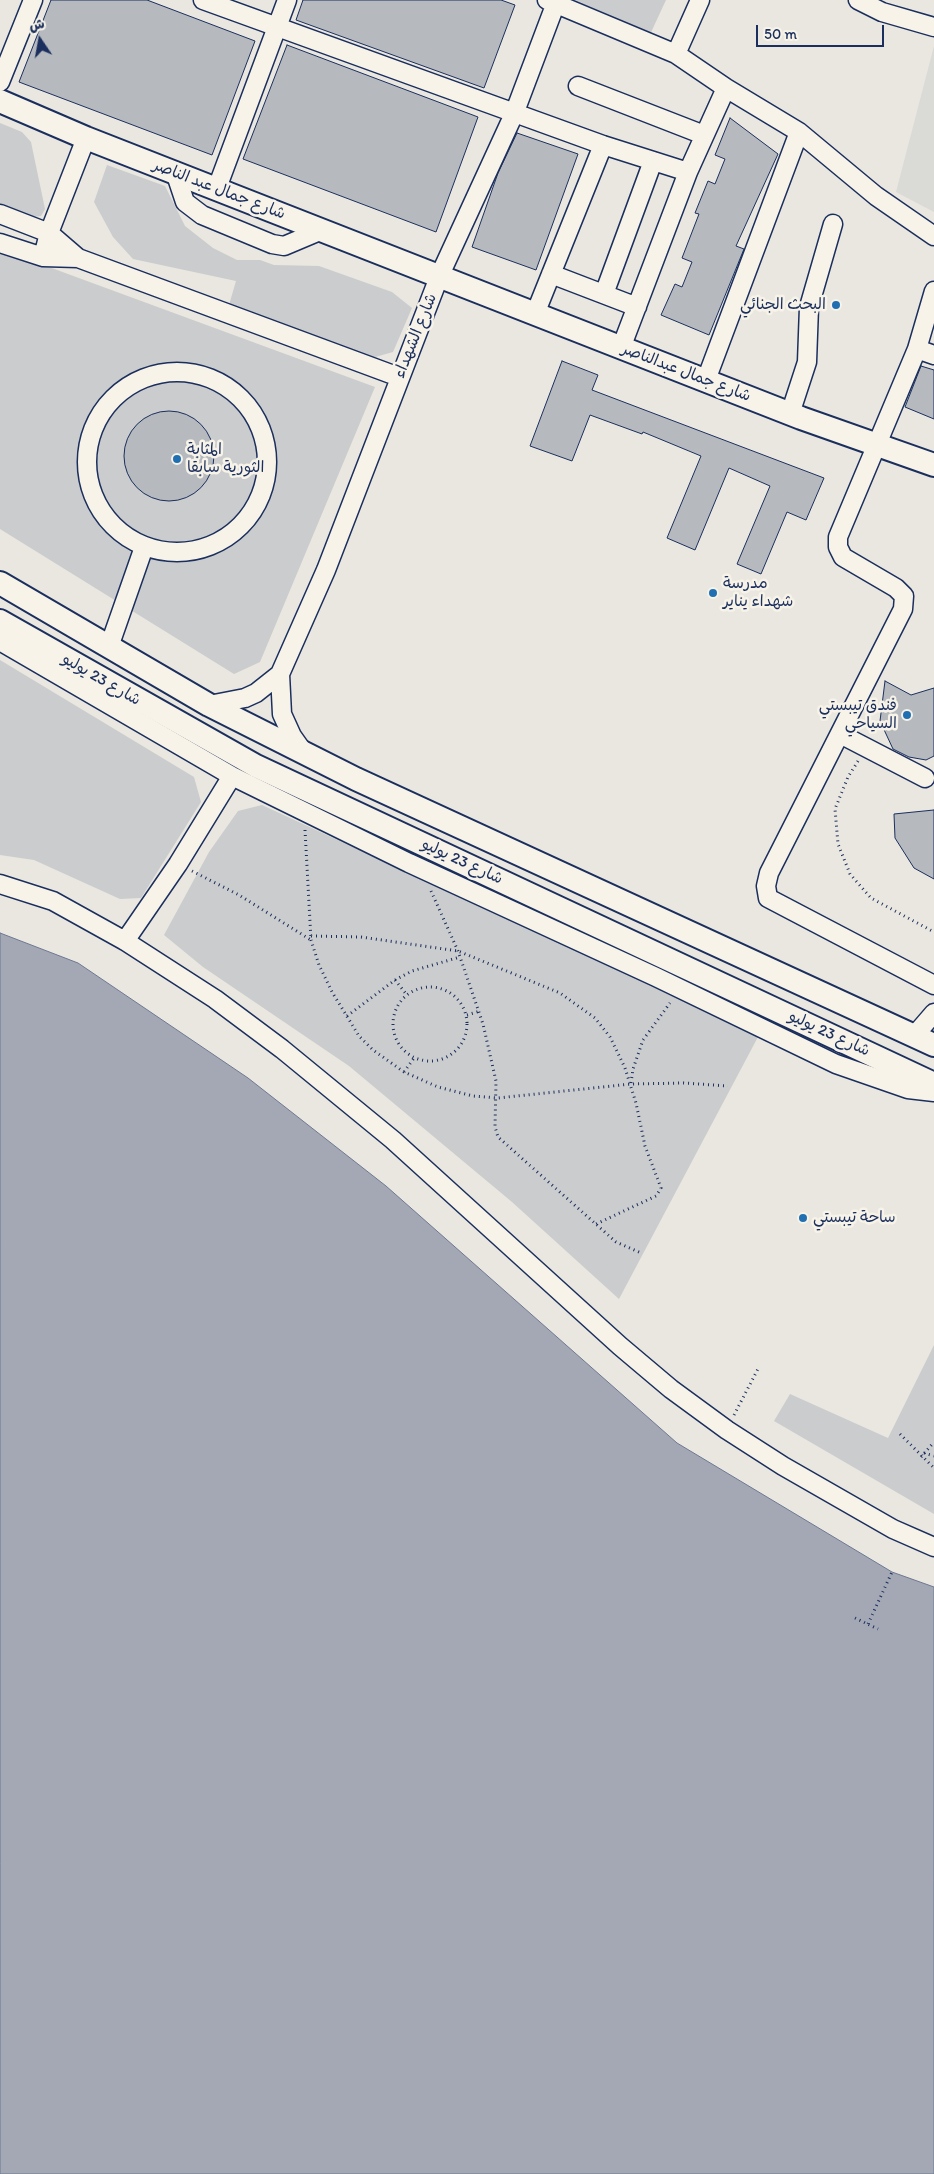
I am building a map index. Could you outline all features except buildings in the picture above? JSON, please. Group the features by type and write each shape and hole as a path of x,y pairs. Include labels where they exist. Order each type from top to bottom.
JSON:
{"main road":[{"name":"شارع جمال عبد الناصر","path":"0,101 86,138 439,277"},
{"name":"شارع جمال عبدالناصر","path":"439,277 790,414 934,465"},
{"name":"شارع 23 يوليو","path":"0,583 209,704 304,753 424,811 925,1040"},
{"name":"شارع 23 يوليو","path":"0,621 256,766 934,1084"}],"street":[{"path":"0,82 33,0"},
{"path":"203,0 514,114 688,172"},
{"path":"217,188 287,0"},
{"path":"676,54 700,0"},
{"path":"858,0 886,6 934,27"},
{"path":"553,1 676,54 726,88 800,132 876,196 934,236"},
{"name":"شارع الشهداء","path":"209,704 245,698 256,694 280,674 326,570 439,277 514,114 553,1"},
{"path":"578,86 704,135"},
{"path":"621,348 688,172 726,88"},
{"path":"706,380 800,132"},
{"path":"43,257 49,233 86,138"},
{"path":"535,314 603,145"},
{"path":"604,294 653,160"},
{"path":"175,172 185,202 196,210 272,244 284,246 322,230"},
{"path":"0,214 49,233 78,258"},
{"path":"790,414 807,362 808,307 833,224"},
{"path":"0,243 43,257 78,258 400,377"},
{"path":"551,274 637,307"},
{"path":"934,291 917,349 838,537 838,547 843,557 896,588 904,596 903,610 769,873 766,886 768,898 934,985"},
{"path":"917,349 934,355"},
{"path":"170,371 210,377 244,400 265,435 268,475 256,506 253,513 223,541 184,553 144,547 110,524 90,490 86,449 101,411 131,383 170,371"},
{"path":"109,647 144,547"},
{"path":"0,641 232,776 395,857 683,990 836,1064 908,1089 934,1092"},
{"name":"شارع الشهداء","path":"280,674 282,714 292,736 304,753"},
{"path":"840,734 925,778"},
{"path":"125,941 178,864 232,776"},
{"path":"395,857 405,835"},
{"path":"0,884 53,901 125,941 216,1000 282,1049 400,1146 620,1346 671,1389 727,1430 783,1466 893,1529 934,1548"},
{"path":"925,1040 934,1013"}],"path":[{"path":"866,748 848,777 835,809 838,844 850,874 872,898 934,932"},
{"path":"303,812 311,938 325,979 359,1036 373,1050 404,1072 438,1087 474,1096 498,1098 631,1084 684,1083 728,1086"},
{"path":"178,864 240,895 311,938 361,937 458,950 560,993 586,1010 610,1037 631,1084 645,1146 660,1184 660,1191 656,1196 596,1224"},
{"path":"420,868 458,950 480,1011 492,1056 498,1098 495,1127 500,1140 616,1242 641,1254"},
{"path":"347,1016 367,998 394,980 412,972 460,957"},
{"path":"394,980 407,995"},
{"path":"424,988 443,989 458,999 467,1016 467,1034 457,1050 450,1056 432,1062 414,1058 400,1046 393,1029 396,1010 407,995 424,988"},
{"path":"631,1084 633,1068 643,1040 667,1006 683,990"},
{"path":"467,1016 480,1011"},
{"path":"404,1072 414,1058"},
{"path":"727,1430 759,1367"},
{"path":"900,1434 934,1468"},
{"path":"921,1457 934,1442"},
{"path":"924,1453 934,1456"},
{"path":"868,1624 892,1572"},
{"path":"855,1618 878,1628"}],"shaded area":[{"path":"562,0 666,0 647,41"},
{"path":"934,46 934,212 896,192"},
{"path":"0,123 22,132 31,142 45,209 41,216 32,217 0,204"},
{"path":"107,165 165,186 185,226 213,248 237,260 260,260 274,265 319,266 392,292 412,308 393,352 368,359 229,305 236,281 133,259 113,237 94,202"},
{"path":"0,249 375,387 260,662 234,674 0,529"},
{"path":"0,660 194,777 201,802 141,898 120,899 34,860 0,855"},
{"path":"262,805 759,1035 619,1299 512,1202 349,1066 203,967 164,935 209,852 238,811"},
{"path":"0,933 78,963 248,1078 386,1186 677,1443 892,1572 934,1587 934,2174 0,2174"},
{"path":"934,1345 934,1514 774,1421 790,1394 888,1438"}],"place":[{"name":"البحث الجنائي","path":"836,305"},
{"name":"المثابة الثورية سابقا","path":"177,459"},
{"name":"مدرسة شهداء يناير","path":"713,593"},
{"name":"فندق تيبستي السياحي","path":"907,715"},
{"name":"ساحة تيبستي","path":"803,1218"}]}
